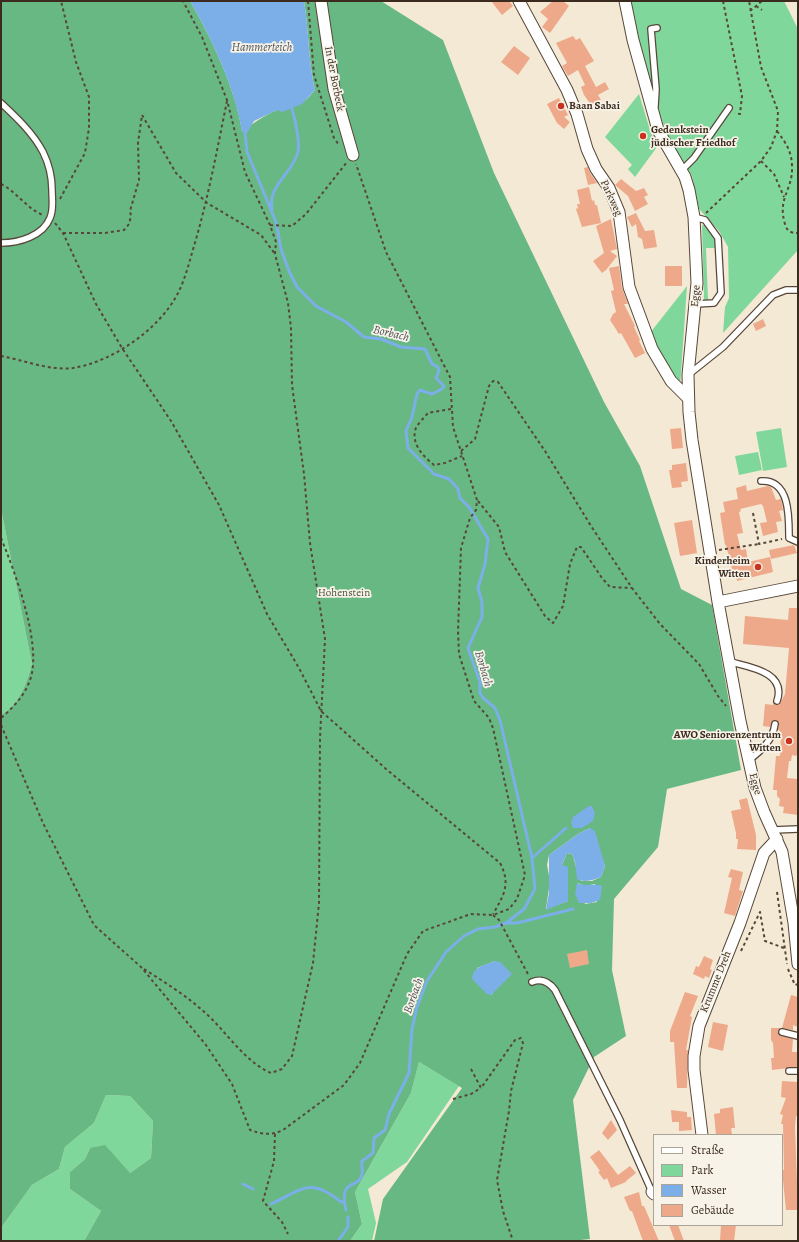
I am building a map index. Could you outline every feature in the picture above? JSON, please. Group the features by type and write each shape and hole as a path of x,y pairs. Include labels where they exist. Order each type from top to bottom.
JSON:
{"street":[{"name":"In der Borbeck","path":"321,1 334,89 353,155"},
{"name":"Parkweg","path":"519,1 567,90 577,114 587,149 596,169 609,188 619,212 629,287 652,349 671,381 688,398"},
{"name":"Egge","path":"625,1 633,40 654,115 664,144 689,190 694,217 697,283 688,375 688,398 693,447 718,602 740,721 762,806 775,835 785,866 798,964"},
{"path":"718,602 798,586"},
{"name":"Krumme Dreh","path":"702,1134 694,1070 694,1056 699,1026 740,923 764,853 775,835"}],"lane":[{"path":"654,115 656,89 651,29 657,28"},
{"path":"1,103 31,134 43,152 52,180 53,207 50,218 43,228 31,236 10,243 1,243"},
{"path":"680,171 694,158 729,108"},
{"path":"694,217 705,220 718,238 720,293 714,303 695,304"},
{"path":"688,375 722,347 772,295 786,290 798,290"},
{"path":"761,481 768,480 776,484 787,501 789,538 798,542"},
{"path":"730,662 761,670 770,675 777,685 777,701"},
{"path":"749,760 768,742 774,730 774,724"},
{"path":"775,835 798,830"},
{"path":"532,982 538,980 545,981 551,984 555,990 620,1120 653,1193"},
{"path":"782,1032 798,1036"},
{"path":"789,1071 798,1071"}],"path":[{"path":"53,207 59,201 84,153 89,128 90,97 76,62 61,1"},
{"path":"141,967 172,987 202,1010 258,1068 271,1073 282,1069 292,1056 313,963 319,903 321,711 325,639 310,543 304,474 292,385 291,328 288,303 275,254 276,242 270,225 245,172 227,100 202,37 183,1"},
{"path":"308,1 314,76 334,138 346,155 353,155"},
{"path":"723,1 742,96 740,114 736,114 729,108"},
{"path":"694,217 704,214 761,161 771,147 777,131 778,111 761,67 749,1"},
{"path":"750,11 762,1"},
{"path":"756,6 762,10"},
{"path":"1,356 50,366 72,368 102,360 151,329 162,318 177,295 184,278 206,203 227,100"},
{"path":"63,233 105,233 124,230 129,224 131,216 130,211 139,180 138,144 142,115 176,173 206,203 261,235 275,254"},
{"path":"777,131 786,144 792,161 792,175 784,197 782,210 787,230 791,233 798,233"},
{"path":"270,225 292,226 306,214 353,155"},
{"path":"353,155 386,252 450,377 453,428 477,500 499,526 505,552 542,611 553,623 563,606 570,564 577,547 581,547 610,587 632,588"},
{"path":"761,161 774,174 784,197"},
{"path":"1,184 12,190 38,213 50,218 63,233 96,304 122,348 171,421 219,505 267,614 299,668 321,711 386,768 500,863 506,874 506,887 493,915"},
{"path":"461,451 474,439 489,386 494,381 498,382 545,451 591,526 632,588 660,624 699,664 718,696"},
{"path":"451,409 428,414 415,430 415,443 426,459 434,464 444,463 462,456"},
{"path":"1,725 44,823 94,925 141,967 206,1045 232,1084 250,1130 263,1135 275,1134 284,1130 344,1085 360,1063 407,954 423,931 471,914 493,915 509,909 517,899 525,875 493,728 489,718 474,701 459,654 458,630 461,548 470,518 476,510 477,500"},
{"path":"753,513 759,544"},
{"path":"1,538 21,595 31,636 34,660 31,678 19,701 1,718"},
{"path":"710,551 789,538"},
{"path":"777,889 784,948 789,973 795,985 798,984"},
{"path":"739,953 760,912 765,941 796,952"},
{"path":"493,915 499,920 532,982"},
{"path":"453,1099 471,1094 481,1088 515,1040 521,1038 523,1043 511,1091 510,1111 497,1180 503,1211 513,1241"},
{"path":"471,1070 481,1088"},
{"path":"275,1134 274,1161 263,1201 282,1222 288,1234"}],"green space":[{"name":"Hohenstein","path":"1,1 190,1 222,64 234,98 242,131 272,112 297,105 305,101 315,90 311,68 304,1 381,1 443,40 494,173 604,402 640,466 681,589 712,605 741,770 667,789 658,847 614,899 612,970 626,1036 594,1057 573,1100 590,1239 571,1241 374,1241 383,1199 462,1088 419,1062 411,1093 355,1192 362,1224 350,1241 84,1241 101,1211 70,1189 70,1172 85,1159 90,1148 105,1145 130,1173 151,1158 153,1121 130,1096 106,1095 94,1123 65,1147 59,1169 32,1185 1,1228 1,715 13,705 21,693 28,679 32,664 1,509","holes":["590,828 605,866 601,877 592,881 581,881 572,854 567,853 562,865 568,901 546,909 550,881 547,865 549,855 578,834","578,883 585,886 595,884 597,902 585,904","495,961 493,993 491,995 477,968"]},
{"path":"631,1 784,1 798,29 798,250 723,333 725,307 729,298 728,247 719,231 699,209 692,176 674,149 659,114 641,53"},
{"path":"639,94 657,147 635,177 628,169 632,165 605,137"},
{"path":"702,225 706,226 715,240 717,248 706,248 708,300 704,300"},
{"path":"687,286 680,387 650,333"},
{"path":"781,428 787,467 763,471 756,432"},
{"path":"758,452 762,470 739,475 735,456"},
{"path":"1,509 32,664 28,679 21,693 13,705 1,715"},
{"path":"419,1062 459,1086 407,1162 368,1189 376,1223 372,1241 350,1241 362,1224 355,1192 411,1093"},
{"path":"106,1095 130,1096 153,1121 151,1158 130,1173 90,1148 85,1159 70,1172 70,1189 101,1211 84,1241 1,1241 1,1228 32,1185 59,1169 65,1147 94,1123"}],"water":[{"name":"Hammerteich","path":"190,1 304,1 311,68 315,90 302,104 282,112 277,110 254,121 247,133 242,132 234,99 222,64"},
{"path":"589,806 592,806 595,813 593,821 582,828 573,828 571,823 573,817"},
{"path":"590,828 595,831 605,866 601,877 586,881 577,879 575,862 572,854 567,853 562,865 568,867 568,901 546,910 549,893 549,855 578,834"},
{"path":"577,883 602,886 600,900 591,903 579,903 575,894"},
{"path":"495,961 500,962 512,974 491,995 487,994 472,979 474,972 477,969 483,965"}],"building":[{"path":"491,1 509,1 513,6 502,15"},
{"path":"553,1 563,1 569,6 550,33 542,27 548,19 540,12"},
{"path":"573,36 576,40 580,38 594,61 585,66 596,87 605,82 609,89 598,95 601,100 591,105 584,95 581,87 585,85 578,70 568,76 562,66 567,63 556,43"},
{"path":"514,46 530,58 518,75 501,62"},
{"path":"559,98 568,115 564,117 570,122 564,129 557,123 547,104"},
{"path":"588,167 597,183 588,185 584,168"},
{"path":"621,179 636,191 644,188 648,195 644,197 648,204 635,211 628,196 615,185"},
{"path":"589,187 592,201 594,200 595,205 597,205 601,223 582,227 576,209 578,208 577,204 580,204 577,190"},
{"path":"636,213 645,231 654,230 657,247 644,249 642,239 638,237 636,224 632,227 627,217"},
{"path":"611,219 617,249 610,251 617,256 602,273 593,261 604,253 596,226"},
{"path":"619,266 622,288 628,304 624,304 635,326 634,327 640,340 639,341 645,353 635,358 621,333 619,334 610,320 616,312 611,291 614,290 609,268"},
{"path":"665,266 682,266 682,286 665,286"},
{"path":"763,319 766,326 756,331 753,324"},
{"path":"681,428 683,448 672,449 670,429"},
{"path":"686,463 688,481 681,482 682,487 672,488 669,470 672,470 672,465"},
{"path":"746,485 747,491 768,486 771,487 776,500 781,499 783,510 779,511 782,521 776,522 778,532 763,536 760,523 767,522 763,506 761,504 740,509 741,511 739,512 743,533 737,534 741,550 746,549 748,562 770,557 773,572 737,581 736,573 733,573 725,545 720,513 725,512 723,502 738,499 736,488"},
{"path":"692,520 697,553 680,556 674,523"},
{"path":"794,545 797,553 771,559 769,550"},
{"name":"AWO Seniorenzentrum Witten","path":"789,608 798,608 798,753 796,756 792,755 791,761 789,761 787,778 798,779 798,815 783,813 784,807 779,806 780,799 777,796 777,790 773,790 776,756 780,756 781,733 778,729 779,722 774,720 770,727 763,726 765,704 773,705 773,702 779,705 785,694 789,648 743,644 745,616 788,620"},
{"path":"747,798 756,835 756,850 737,849 738,839 736,839 731,811 741,809 739,800"},
{"path":"731,869 743,872 739,890 743,891 735,916 724,913 732,878 728,877"},
{"path":"587,950 589,964 570,968 567,954"},
{"path":"704,956 713,960 709,978 705,976 704,979 693,974 696,966 699,967"},
{"path":"685,992 698,996 690,1016 692,1017 686,1050 688,1050 687,1088 677,1088 674,1042 670,1042 670,1031"},
{"path":"791,995 798,997 798,1027 793,1025 793,1030 782,1028"},
{"path":"713,1022 728,1025 723,1051 708,1047"},
{"path":"771,1028 780,1028 778,1031 779,1035 793,1039 792,1052 798,1052 798,1067 772,1070 771,1058 774,1058"},
{"path":"782,1081 798,1082 798,1116 796,1116 795,1126 798,1210 786,1210 783,1180 783,1124 781,1124 783,1115 780,1114 786,1098 781,1097"},
{"path":"733,1107 735,1128 731,1128 732,1134 716,1134 714,1114 720,1113 720,1109"},
{"path":"671,1110 687,1112 687,1117 691,1117 692,1130 679,1131 679,1122 672,1122"},
{"path":"611,1120 617,1130 608,1140 602,1133"},
{"path":"599,1150 618,1175 630,1166 636,1173 626,1182 611,1188 607,1178 604,1180 598,1172 600,1171 590,1157"},
{"path":"639,1192 642,1206 644,1206 659,1241 643,1241 632,1211 630,1211 624,1197"},
{"path":"669,1226 678,1226 684,1241 675,1241"},
{"path":"721,1226 736,1226 734,1241 720,1241"}],"waterway":[{"path":"272,209 271,201 273,193 291,167 298,152 298,137 292,109"},
{"name":"Borbach","path":"245,133 247,152 276,222 281,249 297,287 316,306 346,322 364,337 381,339 401,347 425,349 432,364 438,367 439,371 436,378 444,386 442,389 432,394 420,390 417,394 412,417 406,431 408,448 434,474 449,479 458,489 460,498 469,507 488,539 485,564 478,588 482,602 482,617 468,648 480,682 480,693 483,698 495,708 500,720 532,858 535,889 524,909 506,923 495,927 478,929 464,936 446,952 427,981 417,1007 412,1029 409,1073 389,1114 385,1130 374,1138 373,1153 362,1161 362,1172 360,1179 358,1182 350,1185 345,1192 344,1199 346,1210"},
{"path":"532,858 566,828"},
{"path":"506,923 517,923 573,909"},
{"path":"243,1184 253,1189"},
{"path":"271,1204 306,1188 321,1190 330,1194 341,1202 344,1202"},
{"name":"Borbach","path":"338,1241 348,1227 348,1217"}],"place":[{"name":"Baan Sabai","path":"561,106"},
{"name":"Gedenkstein jüdischer Friedhof","path":"643,136"},
{"name":"Kinderheim Witten","path":"758,567"},
{"name":"AWO Seniorenzentrum Witten","path":"789,741"}]}
